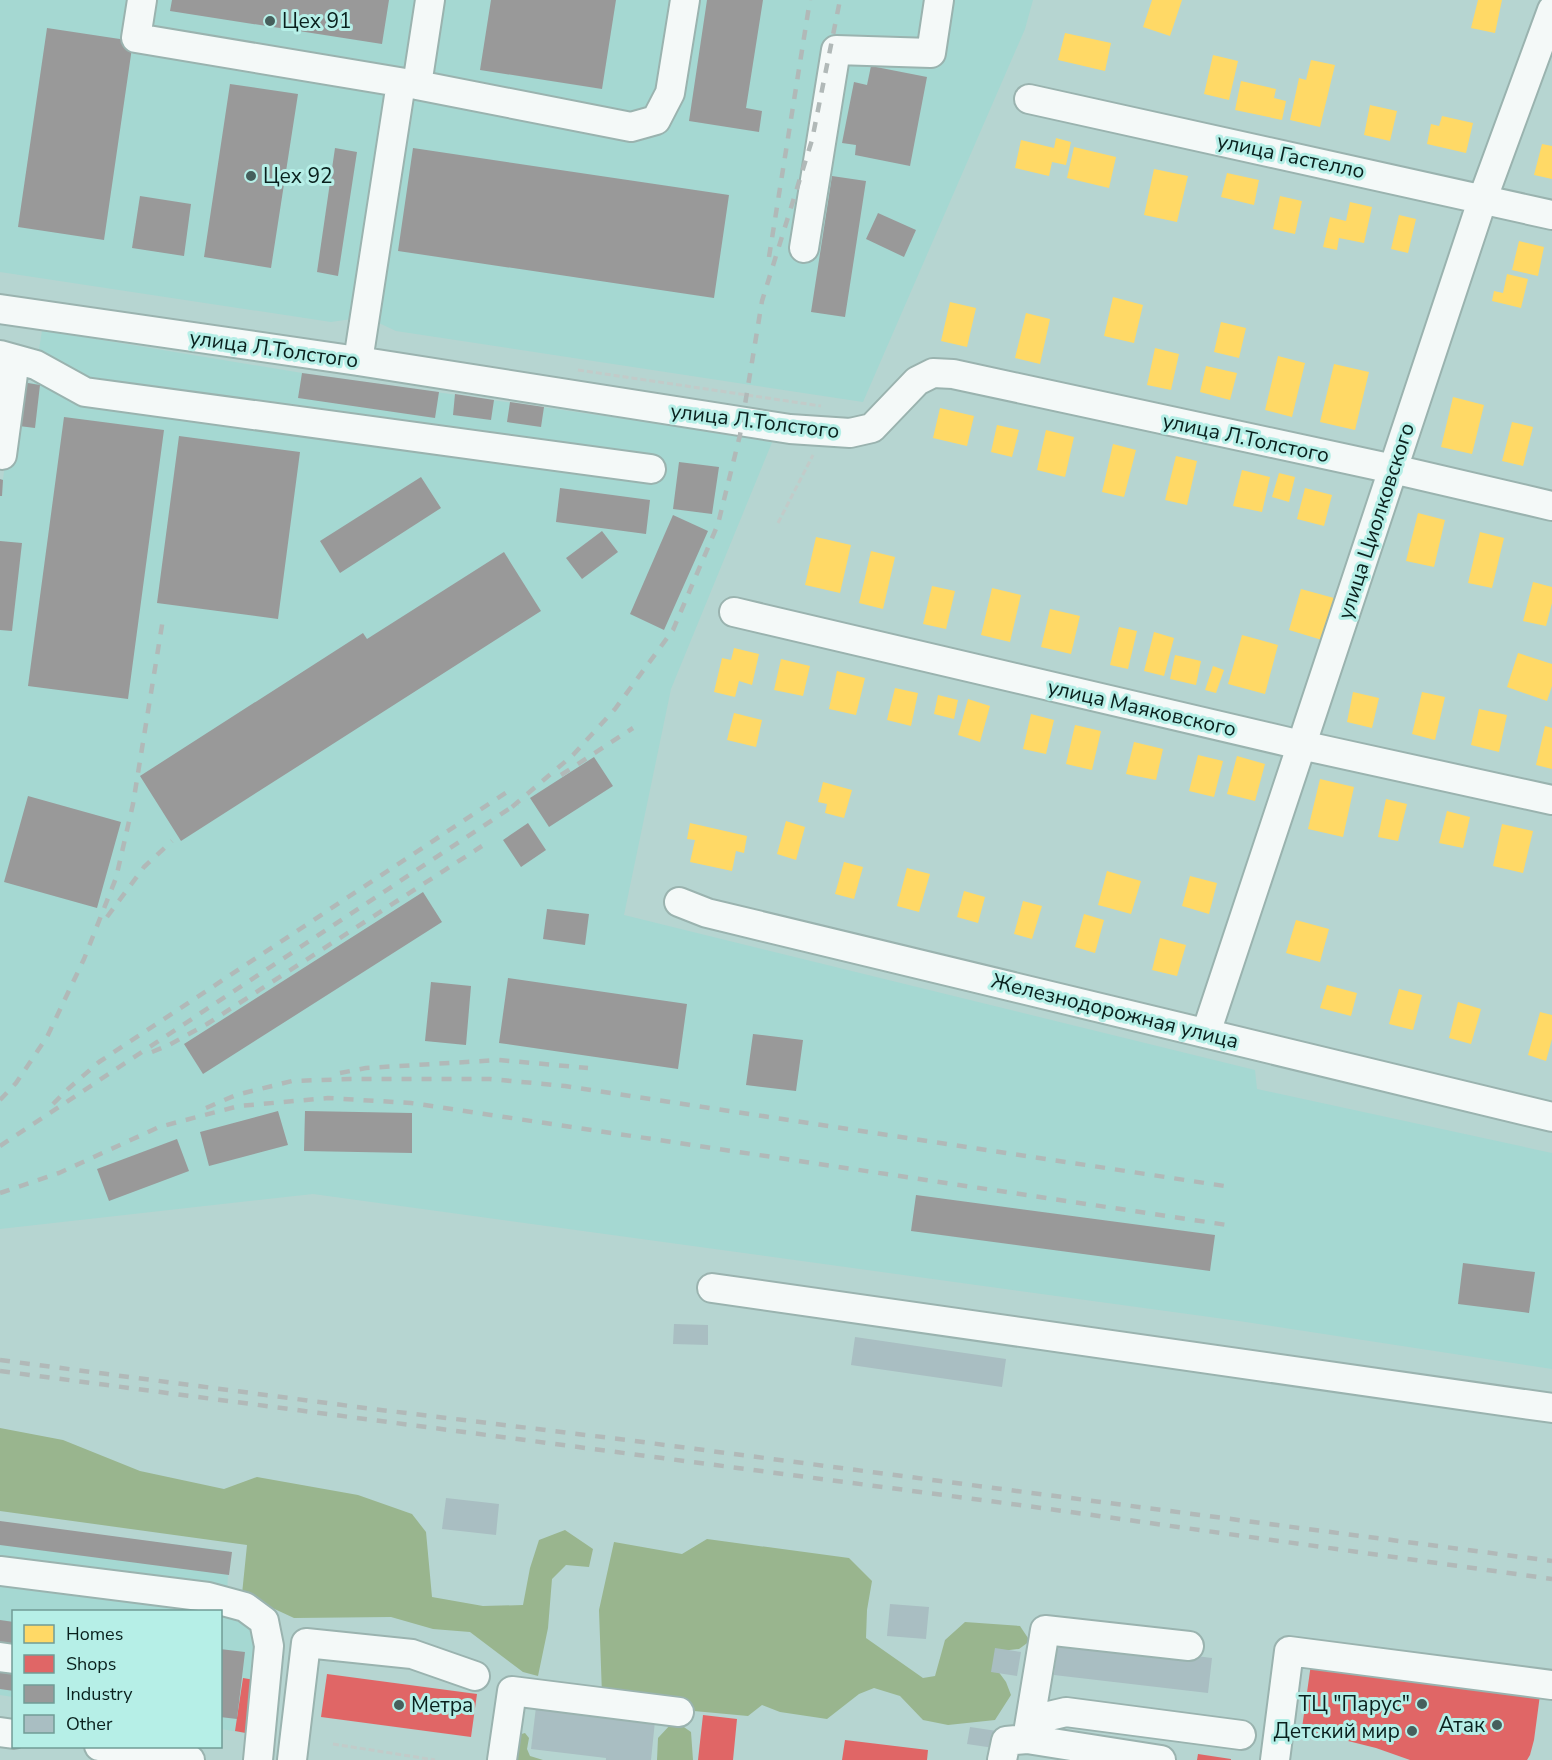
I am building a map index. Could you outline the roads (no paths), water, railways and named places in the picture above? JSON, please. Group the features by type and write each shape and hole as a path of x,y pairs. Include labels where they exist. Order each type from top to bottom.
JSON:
{"street":[{"path":"142,0 136,38 409,84 631,127 656,120 670,93 685,0"},
{"path":"358,361 409,84 430,0"},
{"path":"804,248 836,50 931,53 939,0"},
{"name":"улица Циолковского","path":"1206,1034 1483,198 1552,10"},
{"name":"улица Гастелло","path":"1029,99 1552,215"},
{"name":"улица Л.Толстого","path":"0,309 358,361 790,429 823,419 850,433 872,428 917,381 933,373 952,374 1393,469 1552,506"},
{"path":"2,454 8,357 36,365 85,392 651,469"},
{"name":"улица Маяковского","path":"734,612 1301,745 1552,800"},
{"name":"Железнодорожная улица","path":"679,902 707,913 1552,1117"},
{"path":"712,1288 1552,1408"},
{"path":"0,1571 207,1597 245,1607 264,1621 269,1646 258,1760"},
{"path":"1029,1729 1045,1630 1189,1646"},
{"path":"292,1760 306,1643 412,1654 475,1676"},
{"path":"1275,1760 1289,1650 1552,1685"},
{"path":"502,1760 512,1690 680,1712"},
{"path":"1002,1760 1006,1741 1066,1712 1241,1735"},
{"path":"1029,1729 1161,1760"},
{"path":"112,1748 190,1760"}],"railway":[{"path":"769,257 810,0"},
{"path":"512,807 573,755 615,709 673,630 718,524 740,435 762,301 812,140 840,0"},
{"path":"0,1100 16,1083 47,1037 84,959 116,878 133,804 163,619"},
{"path":"561,775 633,728"},
{"path":"53,1104 99,1062 513,788"},
{"path":"0,1146 518,803"},
{"path":"107,917 144,867 172,841"},
{"path":"152,1052 207,1024 482,846"},
{"path":"340,1073 366,1068 499,1060 588,1068"},
{"path":"206,1108 236,1095 292,1081 490,1079 565,1086 1231,1187"},
{"path":"0,1193 59,1173 159,1127 239,1106 328,1098 411,1103 1227,1225"},
{"path":"0,1360 1552,1561"},
{"path":"0,1371 1027,1506 1552,1579"}],"place":[{"name":"Цех 91","path":"270,21"},
{"name":"Цех 92","path":"251,176"},
{"name":"ТЦ \"Парус\"","path":"1422,1704"},
{"name":"Метра","path":"399,1705"},
{"name":"Атак","path":"1497,1725"},
{"name":"Детский мир","path":"1412,1731"}]}
